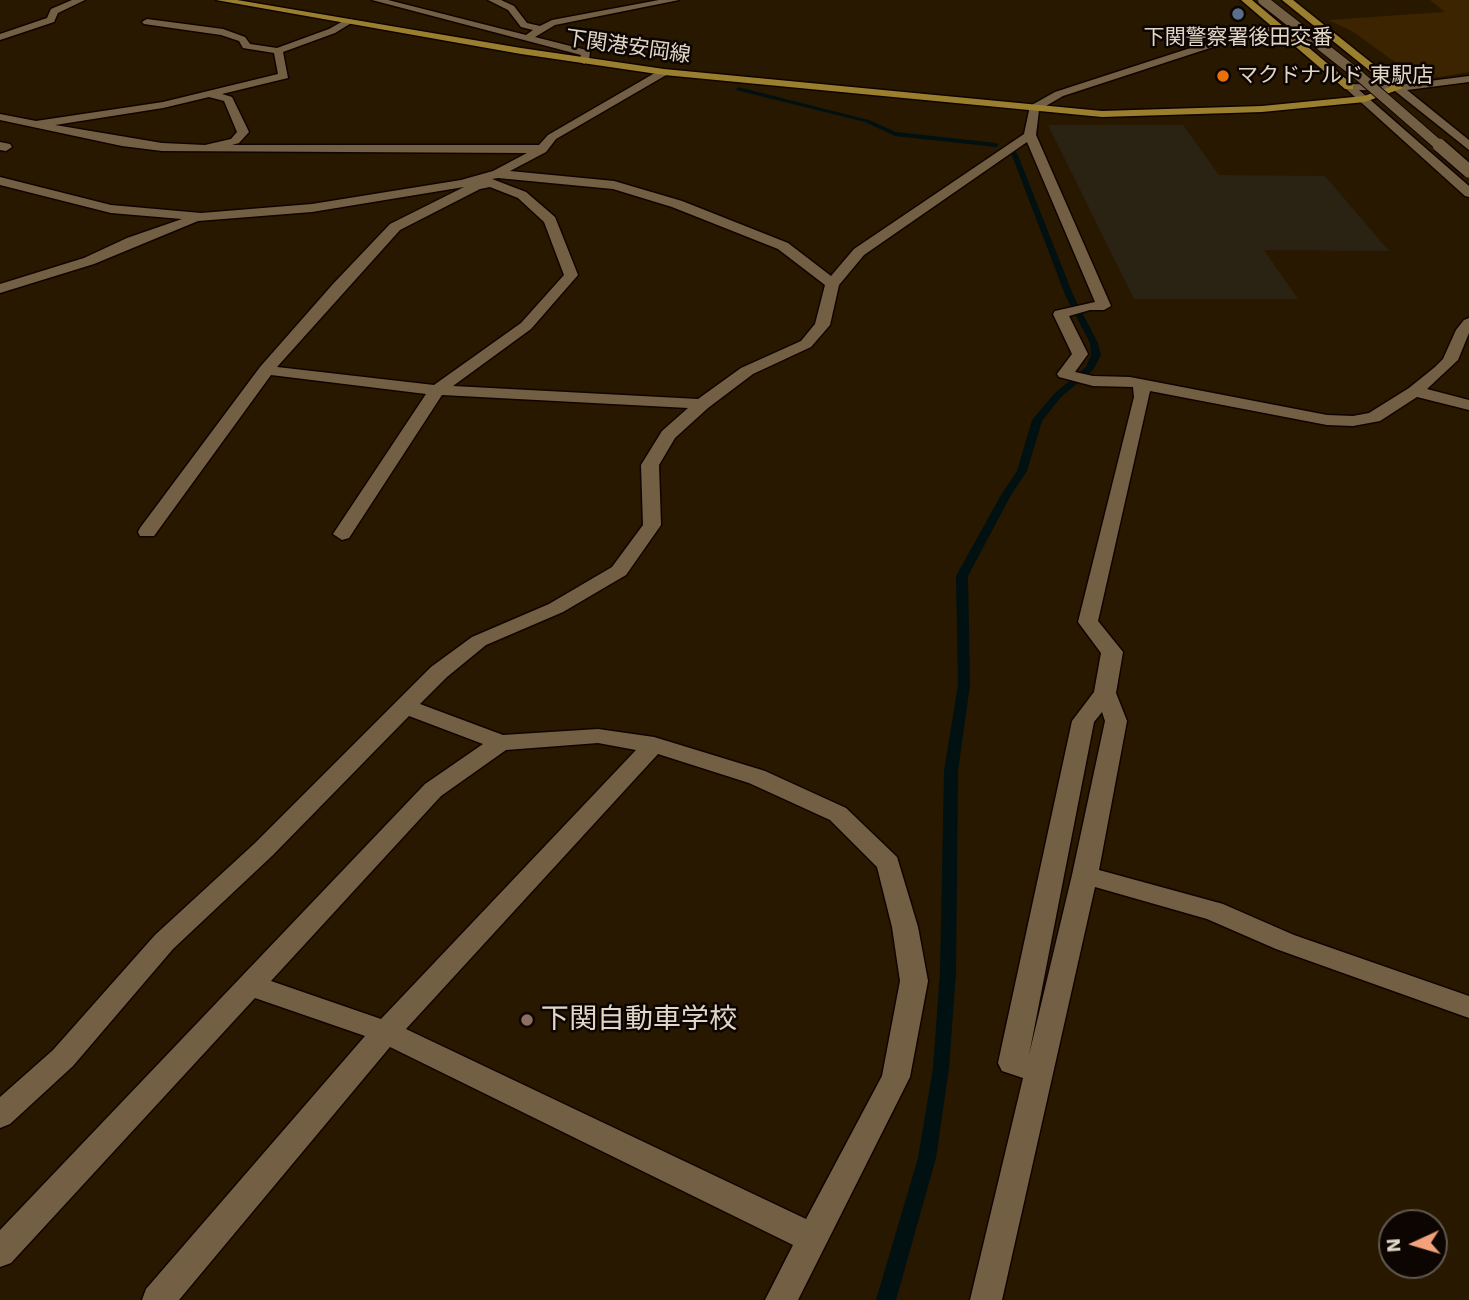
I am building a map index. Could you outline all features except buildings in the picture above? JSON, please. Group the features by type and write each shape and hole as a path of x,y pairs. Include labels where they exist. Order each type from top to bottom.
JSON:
{"main road":[{"name":"下関港安岡線","path":"221,0 664,72 1102,114 1197,113 1365,100 1398,88"},
{"path":"1246,0 1349,87"},
{"path":"1287,0 1398,88"},
{"name":"下関港安岡線","path":"1034,108 1096,103 1242,99 1349,87"}],"street":[{"path":"0,37 51,20 54,10 80,0"},
{"path":"377,0 586,53 584,61"},
{"path":"493,0 511,8 524,25 538,29"},
{"path":"527,38 538,29 561,20 674,0"},
{"path":"1263,0 1356,73 1469,171"},
{"path":"597,2 624,10"},
{"path":"147,22 223,32 242,39 247,46 278,51 332,31 348,22"},
{"path":"1281,28 1255,30 1128,71 1059,94 1034,108 1030,135 1104,306 1089,306 1060,314 1080,354 1065,374 1093,381 1141,385 1327,420 1353,421 1374,417 1415,391 1450,359 1461,333 1469,323"},
{"path":"37,124 212,95 284,76 278,51"},
{"path":"0,181 111,209 201,217 312,208 385,197 479,180 497,174 542,149 552,137 664,72"},
{"path":"1349,87 1398,88 1469,79"},
{"path":"1349,87 1469,193"},
{"path":"1398,88 1469,146"},
{"path":"205,149 234,141 243,132 228,99 212,95"},
{"path":"0,117 162,148 542,149"},
{"path":"0,1115 63,1058 164,942 264,849 439,672 479,641 556,608 619,571 652,526 650,466 668,435 702,404 747,371 806,344 822,325 832,284 859,252 1030,135"},
{"path":"497,174 614,185 677,204 783,246 832,284"},
{"path":"147,532 266,370 338,287 395,227 475,186 491,183 522,195 550,220 571,275 526,326 437,390 342,534"},
{"path":"0,289 89,261 132,241 201,217"},
{"path":"266,370 437,390 702,404"},
{"path":"1038,1069 1012,1063 1083,721 1105,693 1112,652 1088,622 1142,397 1141,385"},
{"path":"1415,391 1469,405"},
{"path":"986,1300 1085,875 1116,721 1105,693"},
{"path":"405,706 501,743 598,736 654,745 757,777 838,814 888,863 905,928 914,981 896,1077 781,1300"},
{"path":"0,1252 433,790 501,743"},
{"path":"158,1300 386,1032 654,745"},
{"path":"1085,875 1214,911 1285,942 1469,1007"},
{"path":"251,985 386,1032 814,1239"}],"shaded area":[{"path":"1430,0 1469,0 1469,72 1439,77 1410,73 1352,31 1328,20 1445,12"},
{"path":"1048,125 1183,125 1219,175 1325,176 1389,251 1264,250 1298,299 1134,299"}],"waterway":[{"path":"738,89 867,121 895,134 996,145"},
{"path":"886,1300 927,1158 941,1068 948,972 951,771 964,685 962,576 1022,471 1037,420 1058,395 1090,368 1096,355 1094,343 1070,297 1014,153"}],"place":[{"name":"下関警察署後田交番","path":"1238,14"},
{"name":"マクドナルド 東駅店","path":"1223,76"},
{"name":"下関自動車学校","path":"527,1020"}]}
